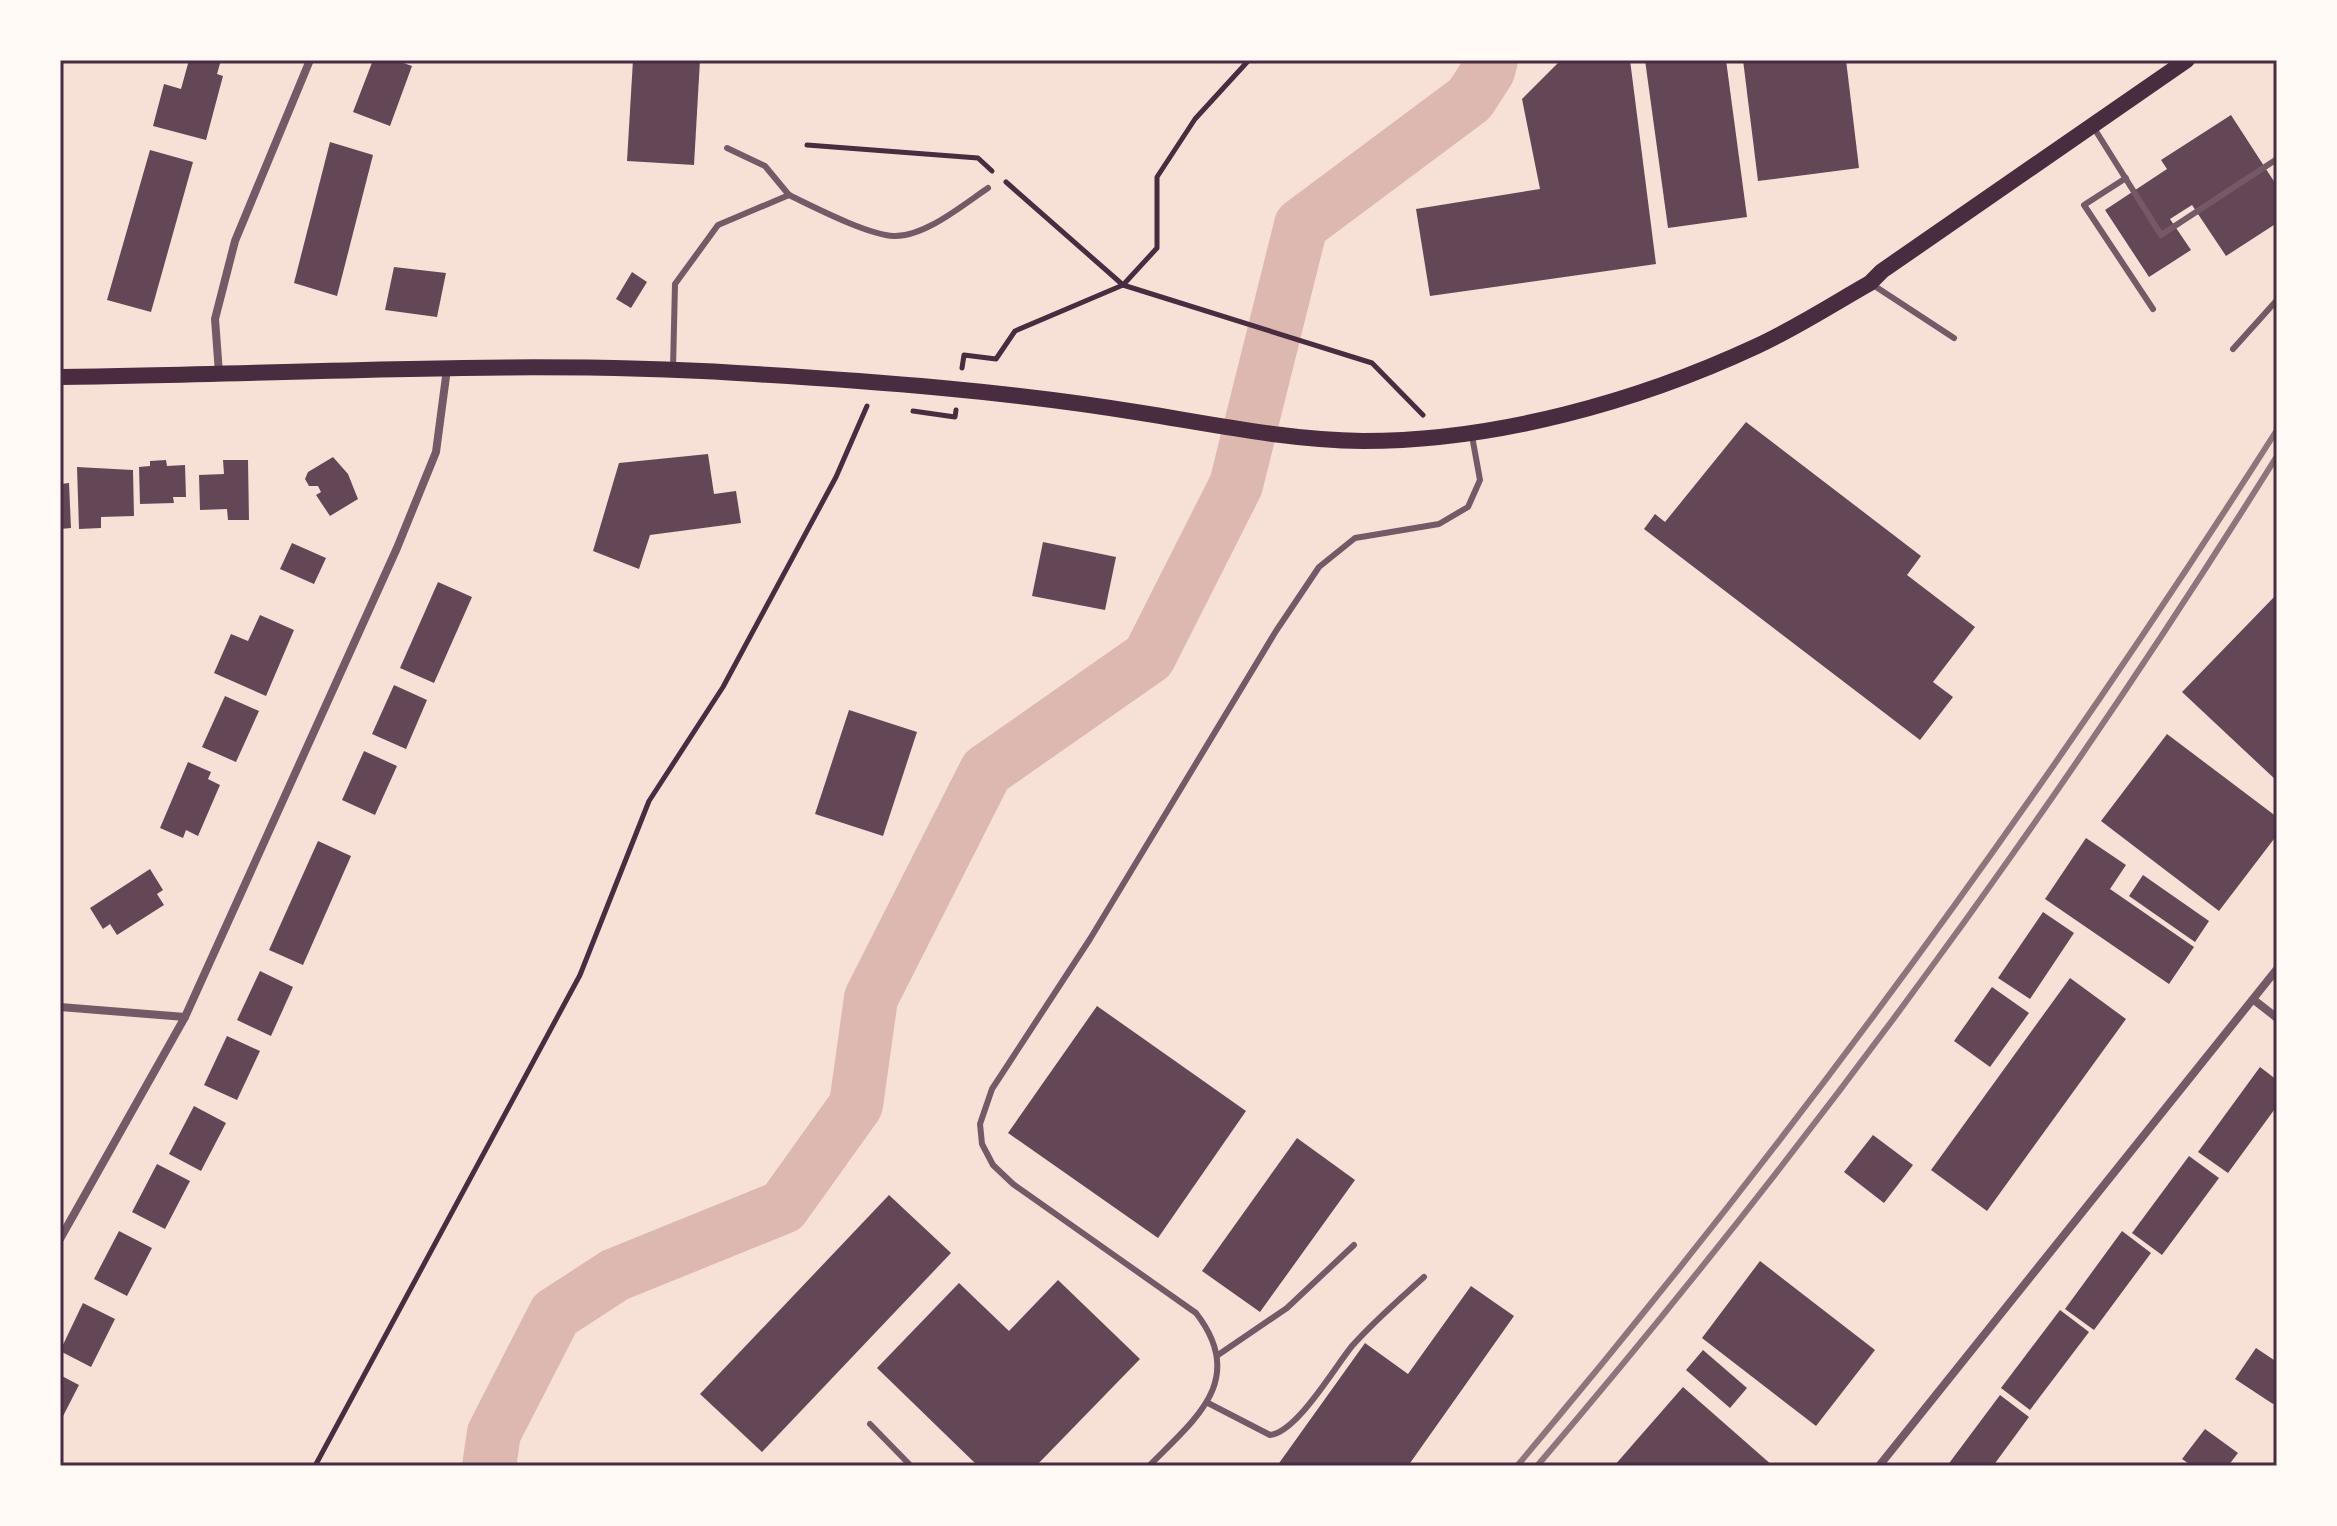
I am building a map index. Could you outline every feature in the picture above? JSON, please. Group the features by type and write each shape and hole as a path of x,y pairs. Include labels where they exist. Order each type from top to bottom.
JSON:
{"main road":[{"path":"60,378 447,369 673,369 884,381 1142,413 1227,430 1304,438 1364,441 1471,432 1552,416 1658,386 1758,346 1870,283 1882,271 2187,60"}],"street":[{"path":"219,374 215,319 235,241 310,60"},
{"path":"60,1239 185,1017 397,548 436,452 447,369"},
{"path":"1879,1466 2277,969"},
{"path":"2254,1000 2277,1018"},
{"path":"60,1007 185,1017"}],"lane":[{"path":"2092,126 2161,235 2277,159"},
{"path":"727,148 765,166 789,195 834,217 895,236 938,223 988,188"},
{"path":"2126,178 2084,205 2153,309"},
{"path":"673,369 675,284 718,225 789,195"},
{"path":"1870,283 1954,338"},
{"path":"2233,349 2277,300"},
{"path":"1149,1466 1208,1403 1218,1355 1213,1334 1196,1313 1003,1175 982,1144 980,1124 992,1089 1090,939 1276,631 1319,567 1355,538 1439,524 1468,507 1480,480 1471,432"},
{"path":"1218,1355 1287,1308 1354,1245"},
{"path":"1208,1403 1270,1435 1279,1434 1296,1419 1353,1346 1424,1277"},
{"path":"870,1424 911,1466"}],"path":[{"path":"910,411 955,417 964,355 996,359 1015,331 1123,285 1157,248 1157,177 1195,119 1249,60"},
{"path":"807,145 978,158 1123,285 1372,363 1443,436"},
{"path":"315,1466 580,975 649,801 723,687 863,421 865,405 880,407"}],"building":[{"path":"189,60 221,60 217,74 223,76 206,140 153,126 164,84 181,89"},
{"path":"373,60 395,60 412,66 390,126 353,112"},
{"path":"633,60 700,60 694,165 627,161"},
{"path":"1561,60 1630,60 1656,264 1430,296 1416,209 1540,189 1522,99"},
{"path":"1645,60 1726,60 1747,217 1668,228"},
{"path":"1743,60 1846,60 1859,168 1758,181"},
{"path":"2231,115 2277,186 2277,223 2226,256 2192,205 2170,219 2191,250 2149,277 2105,210 2167,169 2161,160"},
{"path":"330,142 373,155 337,296 294,283"},
{"path":"150,150 193,162 151,312 107,300"},
{"path":"394,267 446,273 437,317 385,310"},
{"path":"632,272 647,282 631,308 616,299"},
{"path":"1746,422 1921,556 1907,575 1975,627 1933,682 1953,697 1920,740 1644,529 1655,514 1665,522"},
{"path":"708,454 714,494 736,491 741,523 650,535 639,569 593,551 619,463"},
{"path":"333,457 348,474 358,499 330,516 316,495 321,492 318,486 309,486 305,479 308,472"},
{"path":"166,460 167,466 185,465 186,497 173,497 174,503 140,504 139,467 150,466 150,461"},
{"path":"223,460 248,460 249,520 228,520 227,509 200,510 199,475 224,474"},
{"path":"77,467 133,470 134,516 101,517 101,528 79,529"},
{"path":"69,483 71,528 60,529 60,484"},
{"path":"1043,542 1116,557 1105,610 1032,596"},
{"path":"292,543 326,558 314,584 280,569"},
{"path":"438,582 472,597 434,683 400,668"},
{"path":"2277,594 2277,781 2182,692"},
{"path":"260,615 294,630 266,696 214,673 231,634 248,641"},
{"path":"394,685 427,700 406,749 372,734"},
{"path":"225,696 259,711 236,762 202,747"},
{"path":"849,710 917,732 883,836 815,814"},
{"path":"2167,734 2277,817 2277,835 2219,911 2101,821"},
{"path":"364,751 397,766 375,815 342,800"},
{"path":"188,762 211,772 208,779 220,785 198,836 186,830 183,838 160,828"},
{"path":"2086,838 2126,865 2110,889 2194,947 2169,984 2045,899"},
{"path":"318,841 351,856 303,965 269,950"},
{"path":"150,869 163,890 157,894 164,905 117,935 110,924 103,929 90,908"},
{"path":"2143,875 2209,921 2195,942 2129,896"},
{"path":"2043,912 2074,933 2030,999 1998,978"},
{"path":"260,971 293,987 271,1036 237,1020"},
{"path":"2070,978 2126,1019 1987,1211 1931,1170"},
{"path":"1992,987 2029,1013 1990,1067 1954,1041"},
{"path":"1097,1006 1246,1111 1158,1238 1008,1133"},
{"path":"227,1036 260,1051 237,1100 204,1085"},
{"path":"2260,1067 2277,1080 2277,1106 2228,1173 2198,1152"},
{"path":"194,1106 226,1123 201,1171 169,1154"},
{"path":"1873,1135 1913,1165 1884,1203 1844,1172"},
{"path":"1297,1138 1355,1180 1260,1312 1202,1271"},
{"path":"2189,1156 2219,1178 2162,1255 2132,1233"},
{"path":"157,1164 190,1181 165,1229 132,1212"},
{"path":"889,1195 951,1253 762,1452 700,1394"},
{"path":"119,1231 152,1248 127,1296 94,1279"},
{"path":"2122,1231 2151,1253 2094,1330 2065,1309"},
{"path":"1760,1261 1875,1350 1816,1426 1702,1338"},
{"path":"1058,1280 1140,1359 1036,1466 978,1466 877,1368 959,1283 1009,1331"},
{"path":"1471,1286 1514,1316 1408,1466 1277,1466 1365,1343 1408,1374"},
{"path":"83,1303 115,1319 91,1367 60,1351"},
{"path":"2060,1310 2089,1332 2030,1410 2001,1388"},
{"path":"2256,1348 2277,1362 2277,1398 2273,1404 2235,1379"},
{"path":"1703,1350 1747,1388 1730,1408 1686,1370"},
{"path":"60,1375 79,1385 60,1422"},
{"path":"1683,1387 1773,1466 1614,1466"},
{"path":"2000,1395 2029,1417 1993,1466 1947,1466"},
{"path":"2205,1429 2238,1453 2228,1466 2192,1466 2182,1459"}],"waterway":[{"path":"489,1466 494,1433 555,1314 615,1275 783,1207 856,1105 871,998 986,771 1149,657 1236,485 1301,225 1470,99 1488,71 1491,60"}],"railway":[{"path":"1517,1466 1720,1217 1914,961 2100,698 2277,430"},
{"path":"1537,1466 1736,1224 1926,975 2106,719 2277,456"}]}
